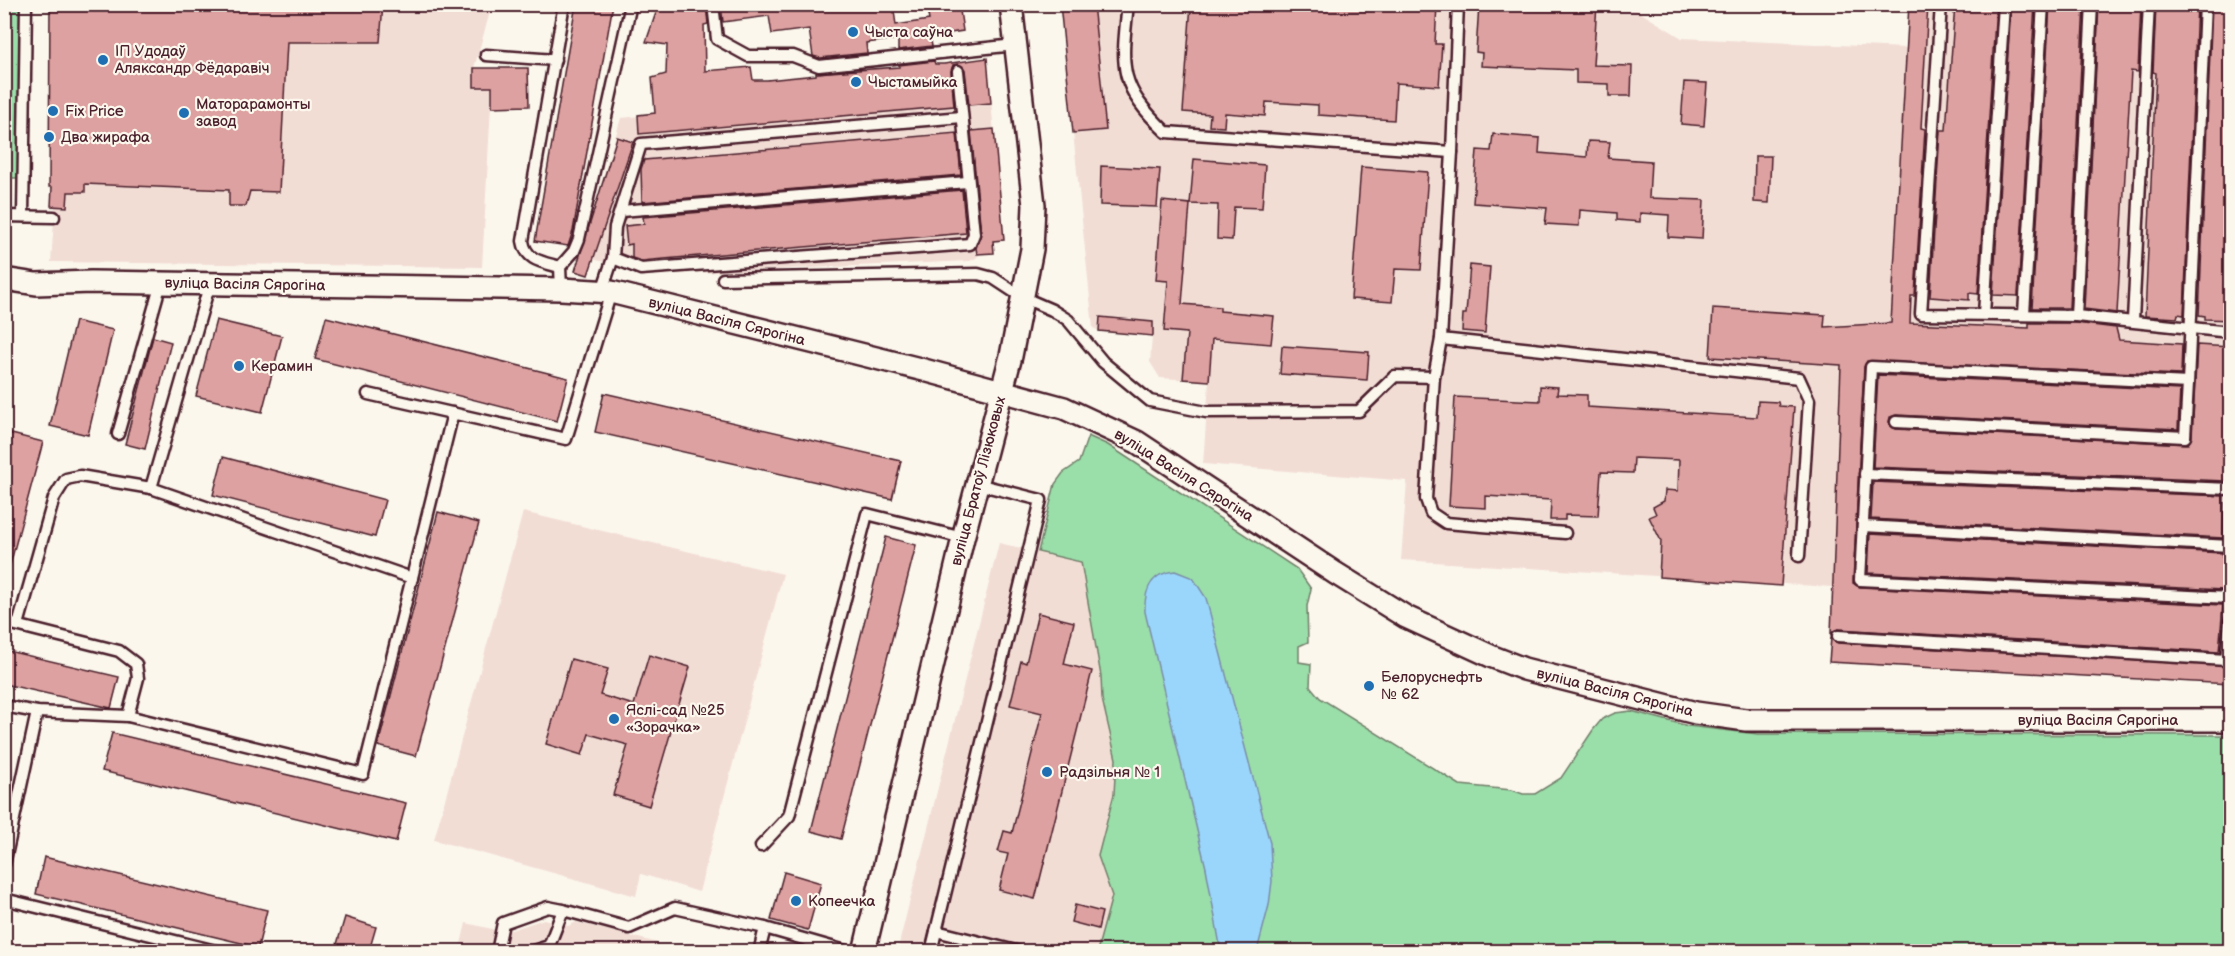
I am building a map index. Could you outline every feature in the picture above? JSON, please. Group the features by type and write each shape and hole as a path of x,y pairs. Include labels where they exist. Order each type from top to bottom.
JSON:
{"street":[{"name":"вуліца Братоў Лізюковых","path":"864,951 963,538 1002,392 1035,228 1011,4"},
{"name":"вуліца Васіля Сярогіна","path":"4,279 36,284 210,284 561,289 606,292 1064,408 1137,442 1335,573 1406,617 1493,657 1559,678 1696,713 1746,720 2230,720"}],"lane":[{"path":"23,215 27,4"},
{"path":"560,267 532,258 526,253 523,241 564,4"},
{"path":"561,289 560,267 574,251 579,239 630,4"},
{"path":"713,4 717,39 748,56 793,56 819,66 1015,45"},
{"path":"1128,4 1122,56 1128,87 1144,110 1166,132 1452,152"},
{"path":"1458,4 1441,339 1434,376 1426,499 1431,513 1446,523 1565,533"},
{"path":"1941,4 1921,314 2076,316 2133,320 2230,332"},
{"path":"1984,314 2004,4"},
{"path":"2024,314 2043,4"},
{"path":"2076,316 2092,4"},
{"path":"2133,320 2149,4"},
{"path":"1896,422 2185,437 2192,328 2205,4"},
{"path":"486,55 555,60"},
{"path":"613,258 641,269 970,244 974,234 967,182 958,71"},
{"path":"368,394 566,439 606,292 613,258 615,228 641,144 962,117"},
{"path":"621,211 967,182"},
{"path":"4,216 54,217"},
{"path":"723,279 978,274 993,278 1022,297 1068,320 1103,362 1150,401 1206,412 1359,411 1395,376 1434,376"},
{"path":"118,434 161,284"},
{"path":"151,488 210,284"},
{"path":"1441,339 1799,378 1809,400 1799,556"},
{"path":"2188,383 1871,367 1860,580 2230,598"},
{"path":"4,706 37,712 128,716 363,774 453,413"},
{"path":"1865,474 2230,489"},
{"path":"18,625 54,498 66,479 80,476 151,488 412,578"},
{"path":"931,951 1041,500 977,484"},
{"path":"761,846 789,816 867,514 963,538"},
{"path":"1863,526 2230,546"},
{"path":"1838,636 2226,660 2230,621"},
{"path":"4,622 119,651 136,664 138,678 128,716"},
{"path":"4,865 37,712"},
{"path":"4,899 220,951"},
{"path":"497,951 503,922 549,907 629,928 675,908 765,928 849,951"},
{"path":"530,951 549,946 563,910"},
{"path":"759,951 765,928"},
{"path":"936,931 1020,951"}],"shaded area":[{"path":"50,5 492,5 474,68 474,87 492,87 482,267 51,262 55,207 51,205 52,188 49,187"},
{"path":"1060,5 1628,5 1682,38 1906,48 1909,5 2230,5 2230,684 1868,659 1829,662 1832,587 1401,560 1407,481 1203,464 1209,381 1160,378 1150,362 1152,336 1099,331 1093,328"},
{"path":"987,58 1004,240 993,241 976,258 970,261 650,275 593,259 588,275 575,271 621,118 946,84 944,63"},
{"path":"523,512 783,574 699,892 641,874 636,896 434,840"},
{"path":"999,543 1081,562 1150,951 897,952"},
{"path":"544,919 568,926 576,922 658,943 656,952 459,952 466,923 505,932"}],"green space":[{"path":"9,5 21,5 20,178 9,178"},
{"path":"1088,436 1108,445 1297,569 1311,589 1307,606 1308,642 1299,646 1299,662 1311,664 1310,686 1320,698 1460,785 1535,794 1561,778 1602,719 1615,713 1631,711 1688,726 1758,734 2230,735 2230,951 1097,951 1112,896 1098,856 1114,794 1116,759 1102,699 1101,676 1081,562 1038,552 1055,484 1063,473 1079,462"}],"water":[{"path":"1175,571 1193,578 1206,598 1270,843 1272,881 1269,905 1257,951 1221,951 1206,868 1145,612 1146,596 1151,584 1160,575"}],"building":[{"name":"Маторарамонты завод","path":"50,4 383,4 380,42 287,42 279,192 250,191 246,206 229,206 229,190 85,184 85,192 68,192 67,207 51,206 52,187 49,187"},
{"path":"576,4 613,4 573,231 568,246 535,241"},
{"path":"659,4 706,4 708,24 704,25 705,71 751,67 753,80 767,80 816,75 816,73 899,67 899,65 934,61 935,64 944,64 987,58 991,103 969,105 965,70 958,64 953,65 951,71 954,106 639,134 638,115 655,113 652,78 666,74 667,45 646,42"},
{"path":"721,4 893,4 896,25 929,20 926,4 959,4 963,31 930,36 932,46 898,50 898,39 866,43 867,53 820,58 813,56 809,29 772,34 769,16 723,22"},
{"path":"1060,4 1093,4 1106,130 1073,133"},
{"path":"1191,4 1437,4 1435,44 1442,44 1439,86 1396,83 1394,120 1318,115 1318,105 1266,102 1265,116 1225,113 1224,127 1209,126 1210,114 1183,112"},
{"path":"1479,4 1597,4 1593,65 1632,66 1631,96 1609,96 1609,84 1576,83 1576,70 1481,66 1482,53 1476,52"},
{"path":"1909,4 1928,4 1921,128 1925,129 1915,296 1911,296 1910,323 2029,328 2029,323 2076,323 2116,328 2119,340 2182,344 2181,375 1867,361 1864,367 1853,583 1860,587 2223,605 2219,652 1838,629 1831,634 1841,365 1710,357 1713,308 1825,315 1824,327 1891,323"},
{"path":"1955,4 1996,4 1978,294 1969,293 1969,300 1930,297 1940,130 1946,130"},
{"path":"2011,4 2035,4 2018,296 1993,295"},
{"path":"2050,4 2084,4 2069,308 2032,308"},
{"path":"2099,4 2141,4 2138,72 2131,71 2117,313 2084,309"},
{"path":"2156,4 2197,4 2184,315 2178,314 2177,318 2145,316 2156,73 2153,72"},
{"path":"2212,4 2230,4 2230,320 2205,319 2205,316 2199,315"},
{"path":"474,68 528,68 529,106 492,107 492,87 474,87"},
{"path":"1684,82 1707,83 1704,126 1681,124"},
{"path":"994,129 1004,240 993,241 994,253 977,254 976,248 981,233 971,131"},
{"path":"957,133 961,175 642,202 641,169 644,160"},
{"path":"1493,134 1540,138 1539,153 1587,157 1588,141 1610,142 1608,158 1651,161 1649,198 1704,200 1702,239 1668,237 1669,215 1640,213 1640,222 1617,220 1617,213 1580,210 1579,226 1545,224 1547,208 1473,203 1477,150 1491,151"},
{"path":"617,137 633,142 588,275 575,271"},
{"path":"1755,156 1771,156 1769,203 1754,202"},
{"path":"1194,159 1265,165 1262,208 1234,207 1232,240 1217,239 1218,205 1190,204"},
{"path":"1101,166 1160,169 1157,207 1100,205"},
{"path":"1361,167 1428,172 1421,270 1395,269 1392,302 1351,299"},
{"path":"962,190 966,233 641,261 632,258 632,244 627,245 625,226 644,224 643,217"},
{"path":"1162,201 1190,204 1182,304 1220,307 1220,311 1274,316 1271,344 1212,339 1209,381 1183,379 1187,333 1164,331 1168,281 1156,280"},
{"path":"1470,265 1490,267 1485,333 1462,331 1463,314 1466,314"},
{"path":"326,317 568,378 557,421 315,359"},
{"path":"1100,317 1153,322 1153,336 1099,331"},
{"name":"Керамин","path":"216,320 282,336 262,412 196,396"},
{"path":"75,321 113,330 88,435 50,426"},
{"path":"153,337 171,342 145,449 125,444"},
{"path":"2197,345 2230,347 2230,420 2226,481 1873,467 1878,375 2180,390 2178,429 1896,415 1890,417 1889,422 1896,429 2188,444 2192,437"},
{"path":"1282,346 1369,352 1367,380 1280,374"},
{"path":"1540,386 1558,387 1557,394 1587,395 1587,407 1757,417 1758,401 1778,402 1779,406 1794,407 1781,586 1659,577 1661,541 1649,517 1656,514 1653,507 1664,501 1665,490 1678,491 1679,460 1634,458 1633,473 1601,472 1598,516 1565,515 1565,520 1550,520 1551,500 1486,496 1486,508 1449,506 1455,397 1540,401"},
{"path":"604,393 901,461 892,499 595,432"},
{"path":"4,432 43,442 9,569 4,568"},
{"path":"223,457 385,500 375,537 213,495"},
{"path":"1873,482 2224,496 2223,538 1871,519"},
{"path":"438,512 479,523 416,756 378,746"},
{"path":"1870,534 2223,553 2222,557 2226,557 2224,590 1868,573"},
{"path":"886,537 916,545 841,839 811,831"},
{"name":"Радзільня № 1","path":"1038,613 1074,622 1064,664 1092,671 1035,899 999,890 1008,854 998,852 1004,831 1012,833 1042,713 1010,705 1021,661 1026,663"},
{"path":"1831,638 1838,643 2230,666 2230,684 1829,662"},
{"path":"4,650 119,677 111,708 4,684"},
{"name":"Яслі-сад №25 «Зорачка»","path":"649,655 690,667 649,806 613,795 628,745 589,734 582,755 546,744 571,659 608,669 600,695 634,705"},
{"path":"112,733 406,803 396,842 102,771"},
{"path":"44,857 267,910 258,947 36,894"},
{"name":"Копеечка","path":"784,872 821,883 808,930 771,920"},
{"path":"1075,905 1102,912 1098,929 1071,922"},
{"path":"345,917 376,927 369,951 335,951"}],"place":[{"name":"Чыста саўна","path":"853,32"},
{"name":"ІП Удодаў Аляксандр Фёдаравіч","path":"103,60"},
{"name":"Чыстамыйка","path":"856,82"},
{"name":"Fix Price","path":"53,111"},
{"name":"Маторарамонты завод","path":"184,113"},
{"name":"Два жирафа","path":"49,137"},
{"name":"Керамин","path":"239,366"},
{"name":"Белоруснефть № 62","path":"1369,686"},
{"name":"Яслі-сад №25 «Зорачка»","path":"614,719"},
{"name":"Радзільня № 1","path":"1047,772"},
{"name":"Копеечка","path":"796,901"}]}
